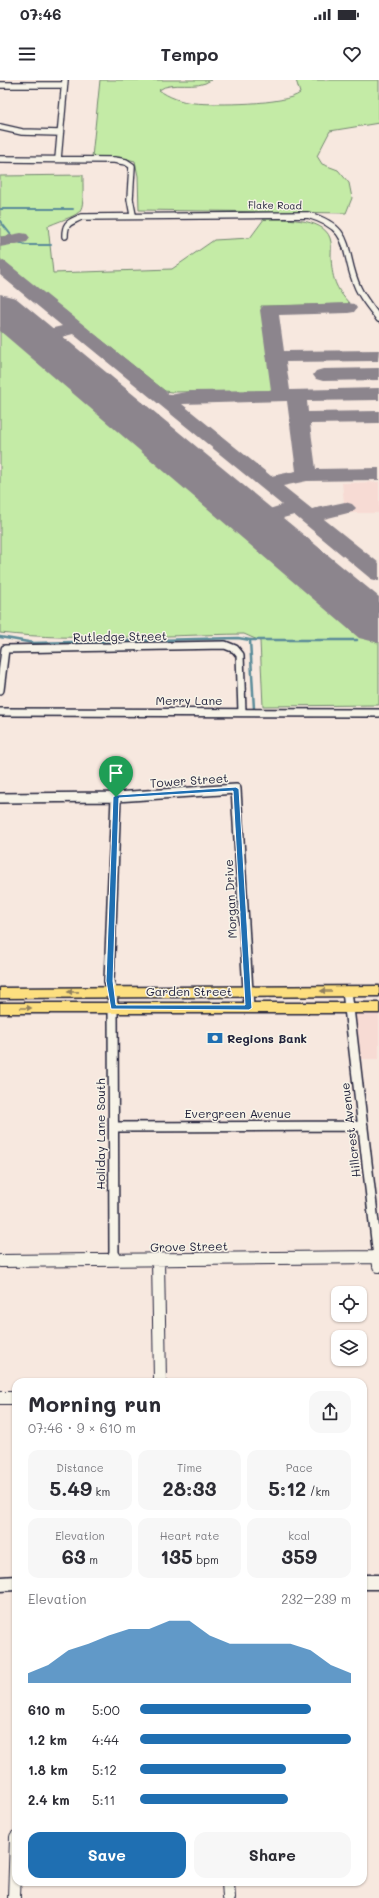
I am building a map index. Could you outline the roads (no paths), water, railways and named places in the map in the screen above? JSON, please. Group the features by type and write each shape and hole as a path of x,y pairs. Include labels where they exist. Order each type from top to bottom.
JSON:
{"main road":[{"name":"Garden Street","path":"0,993 112,991 379,991"},
{"name":"Garden Street","path":"0,1008 379,1008"}],"street":[{"path":"0,86 64,82 58,159"},
{"path":"0,127 22,132 60,133"},
{"path":"0,159 114,160 126,162 132,166 130,199 133,215"},
{"name":"Flake Road","path":"65,236 65,227 67,224 81,218 133,215 308,215 325,220 336,226 341,233 358,289 379,319"},
{"name":"Rutledge Street","path":"0,690 6,649 225,645 235,649 240,655 242,712"},
{"name":"Merry Lane","path":"0,712 379,713"},
{"name":"Tower Street","path":"0,798 116,797 236,789"},
{"name":"Morgan Drive","path":"236,789 249,1008"},
{"name":"Holiday Lane South","path":"114,1260 113,1007 112,991 109,981 116,797"},
{"name":"Hillcrest Avenue","path":"347,990 379,1260"},
{"name":"Evergreen Avenue","path":"114,1127 364,1126"},
{"path":"158,1259 160,1378"},
{"name":"Grove Street","path":"0,1261 158,1259 379,1260"},
{"path":"0,1398 12,1398"},
{"path":"367,1582 379,1582"},
{"path":"0,1584 12,1584"},
{"path":"14,1886 14,1898"},
{"path":"228,1886 229,1898"}],"waterway":[{"path":"0,209 73,209"},
{"path":"0,221 11,235"},
{"path":"17,241 25,245 51,245"},
{"path":"0,637 34,643 238,638 250,640"},
{"path":"250,640 357,640"},
{"path":"250,640 254,709"}],"place":[{"name":"Regions Bank","path":"215,1038"}]}
